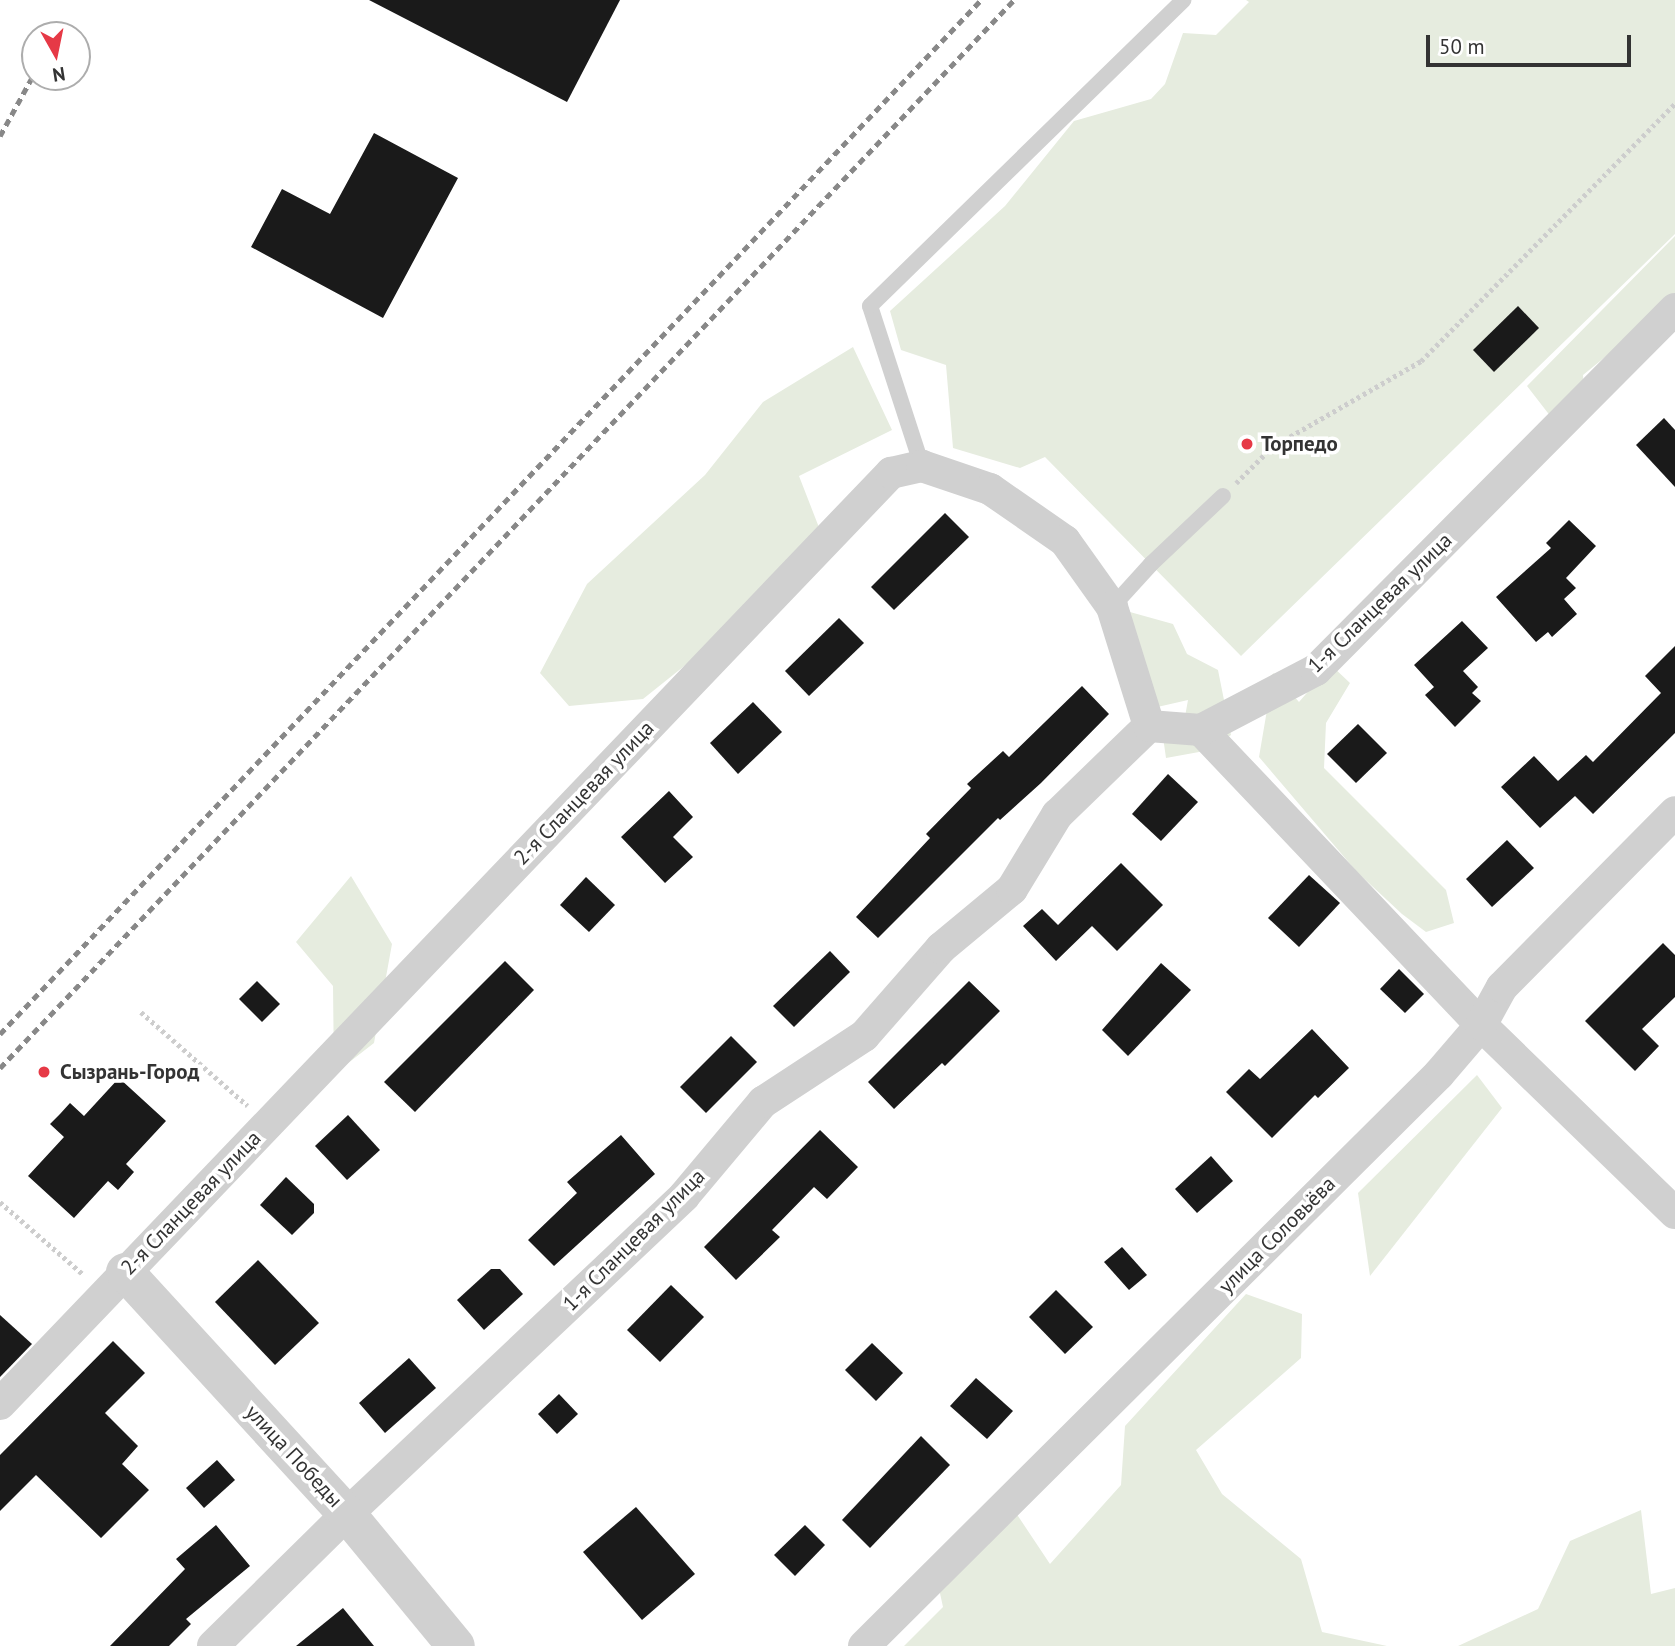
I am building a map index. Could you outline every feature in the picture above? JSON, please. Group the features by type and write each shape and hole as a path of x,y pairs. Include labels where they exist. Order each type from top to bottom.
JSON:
{"street":[{"name":"1-я Сланцевая улица","path":"1201,730 1316,670 1675,309"},
{"path":"922,466 990,489 1065,541 1112,607 1149,726 1201,730 1481,1026 1675,1213"},
{"name":"2-я Сланцевая улица","path":"0,1404 891,473 922,466"},
{"name":"1-я Сланцевая улица","path":"213,1646 347,1514 684,1196 763,1102 864,1036 941,948 1012,889 1057,815 1149,726"},
{"name":"улица Соловьёва","path":"864,1646 1439,1073 1481,1026 1502,987 1675,812"},
{"name":"улица Победы","path":"115,1282 347,1514 456,1646"}],"lane":[{"path":"922,466 870,306 1184,0"},
{"path":"1112,607 1151,564 1223,496"}],"path":[{"path":"1223,496 1272,447 1421,361 1675,103"},
{"path":"141,1012 268,1123"},
{"path":"0,1202 115,1282"}],"shaded area":[{"name":"Торпедо","path":"1246,0 1675,0 1675,234 1241,656 1045,457 1020,468 953,448 946,365 901,350 890,311 1005,206 1074,121 1151,99 1165,84 1183,33 1216,35 1249,2"},
{"path":"1675,236 1675,300 1583,375 1586,410 1551,417 1527,386"},
{"path":"853,347 892,430 799,476 820,530 733,627 643,699 569,706 540,673 587,584 705,475 763,402"},
{"path":"1112,607 1173,624 1187,654 1218,670 1231,735 1210,750 1166,758 1163,737 1184,722 1188,700 1153,708"},
{"path":"1331,665 1350,683 1326,723 1324,768 1446,890 1454,923 1426,932 1402,914 1357,872 1259,757 1267,710 1256,688 1274,673 1299,702"},
{"path":"351,876 392,944 374,1043 334,1074 333,986 296,942"},
{"path":"1477,1075 1502,1108 1370,1276 1358,1193"},
{"path":"1246,1294 1302,1314 1301,1358 1196,1450 1222,1494 1301,1559 1322,1632 1387,1646 904,1646 943,1607 936,1575 1014,1510 1050,1564 1121,1485 1125,1426"},
{"path":"1641,1510 1651,1594 1675,1588 1675,1646 1458,1646 1538,1609 1570,1541"}],"building":[{"path":"369,0 620,0 567,102"},
{"path":"374,133 458,178 383,318 251,247 282,189 330,214"},
{"path":"1518,306 1539,328 1494,372 1473,350"},
{"path":"1664,418 1675,430 1675,487 1636,445"},
{"path":"945,513 969,537 894,610 871,587"},
{"path":"1569,520 1596,546 1566,578 1576,588 1564,599 1577,614 1552,637 1548,632 1536,642 1496,597 1551,548 1546,543"},
{"path":"839,618 864,643 809,696 785,671"},
{"path":"1462,621 1488,648 1463,671 1478,687 1472,693 1481,701 1455,727 1425,695 1434,687 1414,665"},
{"path":"1675,646 1675,733 1593,814 1575,796 1540,828 1501,787 1534,756 1558,781 1586,755 1593,762 1661,693 1645,676"},
{"path":"1082,686 1109,714 1041,783 1000,820 998,818 878,938 856,917 930,838 926,834 971,788 967,784 1003,751 1009,757"},
{"path":"753,702 782,732 738,774 710,743"},
{"path":"1358,724 1387,753 1356,783 1327,754"},
{"path":"1168,774 1198,802 1161,841 1132,814"},
{"path":"669,791 693,817 673,837 693,857 665,883 621,837"},
{"path":"1507,840 1534,868 1492,907 1466,879"},
{"path":"1121,863 1163,905 1117,951 1092,926 1056,961 1023,926 1042,909 1058,925"},
{"path":"1309,875 1340,903 1299,947 1268,918"},
{"path":"586,877 615,905 589,932 560,905"},
{"path":"1663,943 1675,955 1675,997 1642,1029 1659,1046 1635,1071 1585,1021"},
{"path":"830,951 850,972 794,1027 773,1006"},
{"path":"505,961 534,990 415,1112 384,1082"},
{"path":"1161,963 1191,990 1128,1056 1102,1030"},
{"path":"1399,969 1424,994 1405,1013 1380,989"},
{"path":"257,981 280,1004 262,1022 239,999"},
{"path":"969,981 1000,1011 945,1066 942,1063 894,1109 868,1082"},
{"path":"1312,1029 1349,1068 1318,1098 1315,1095 1272,1138 1226,1092 1249,1069 1260,1079"},
{"path":"731,1036 757,1062 706,1113 680,1087"},
{"name":"Сызрань-Город","path":"119,1078 166,1121 126,1164 134,1172 118,1190 108,1181 74,1218 28,1176 64,1137 50,1124 70,1103 84,1116"},
{"path":"348,1115 380,1150 347,1180 315,1146"},
{"path":"820,1130 858,1167 827,1199 814,1187 772,1230 780,1237 736,1280 704,1247"},
{"path":"621,1135 655,1174 554,1266 528,1240 577,1193 567,1182"},
{"path":"1211,1156 1233,1181 1197,1213 1175,1189"},
{"path":"286,1177 314,1204 314,1213 292,1235 260,1205"},
{"path":"1122,1247 1147,1275 1129,1290 1104,1262"},
{"path":"258,1260 319,1323 275,1365 215,1302"},
{"path":"491,1269 500,1269 523,1294 484,1330 457,1300"},
{"path":"671,1285 704,1317 660,1362 627,1330"},
{"path":"1056,1290 1093,1327 1065,1354 1029,1317"},
{"path":"0,1315 32,1344 0,1377"},
{"path":"113,1341 145,1373 105,1413 138,1446 122,1464 149,1490 101,1538 36,1475 0,1511 0,1455"},
{"path":"872,1343 903,1373 876,1401 845,1370"},
{"path":"409,1358 436,1388 385,1433 359,1403"},
{"path":"976,1378 1013,1411 987,1439 950,1406"},
{"path":"559,1394 578,1414 557,1434 538,1414"},
{"path":"921,1436 950,1465 870,1548 842,1520"},
{"path":"217,1460 235,1480 204,1508 186,1488"},
{"path":"636,1507 695,1574 642,1620 583,1552"},
{"path":"216,1525 250,1566 186,1619 191,1624 169,1646 110,1646 185,1569 176,1559"},
{"path":"805,1525 825,1545 795,1576 774,1555"},
{"path":"343,1608 374,1646 296,1646"}],"railway":[{"path":"0,1034 981,0"},
{"path":"0,1068 1014,0"},
{"path":"0,136 25,91"}],"place":[{"name":"Торпедо","path":"1247,444"},
{"name":"Сызрань-Город","path":"44,1072"}]}
